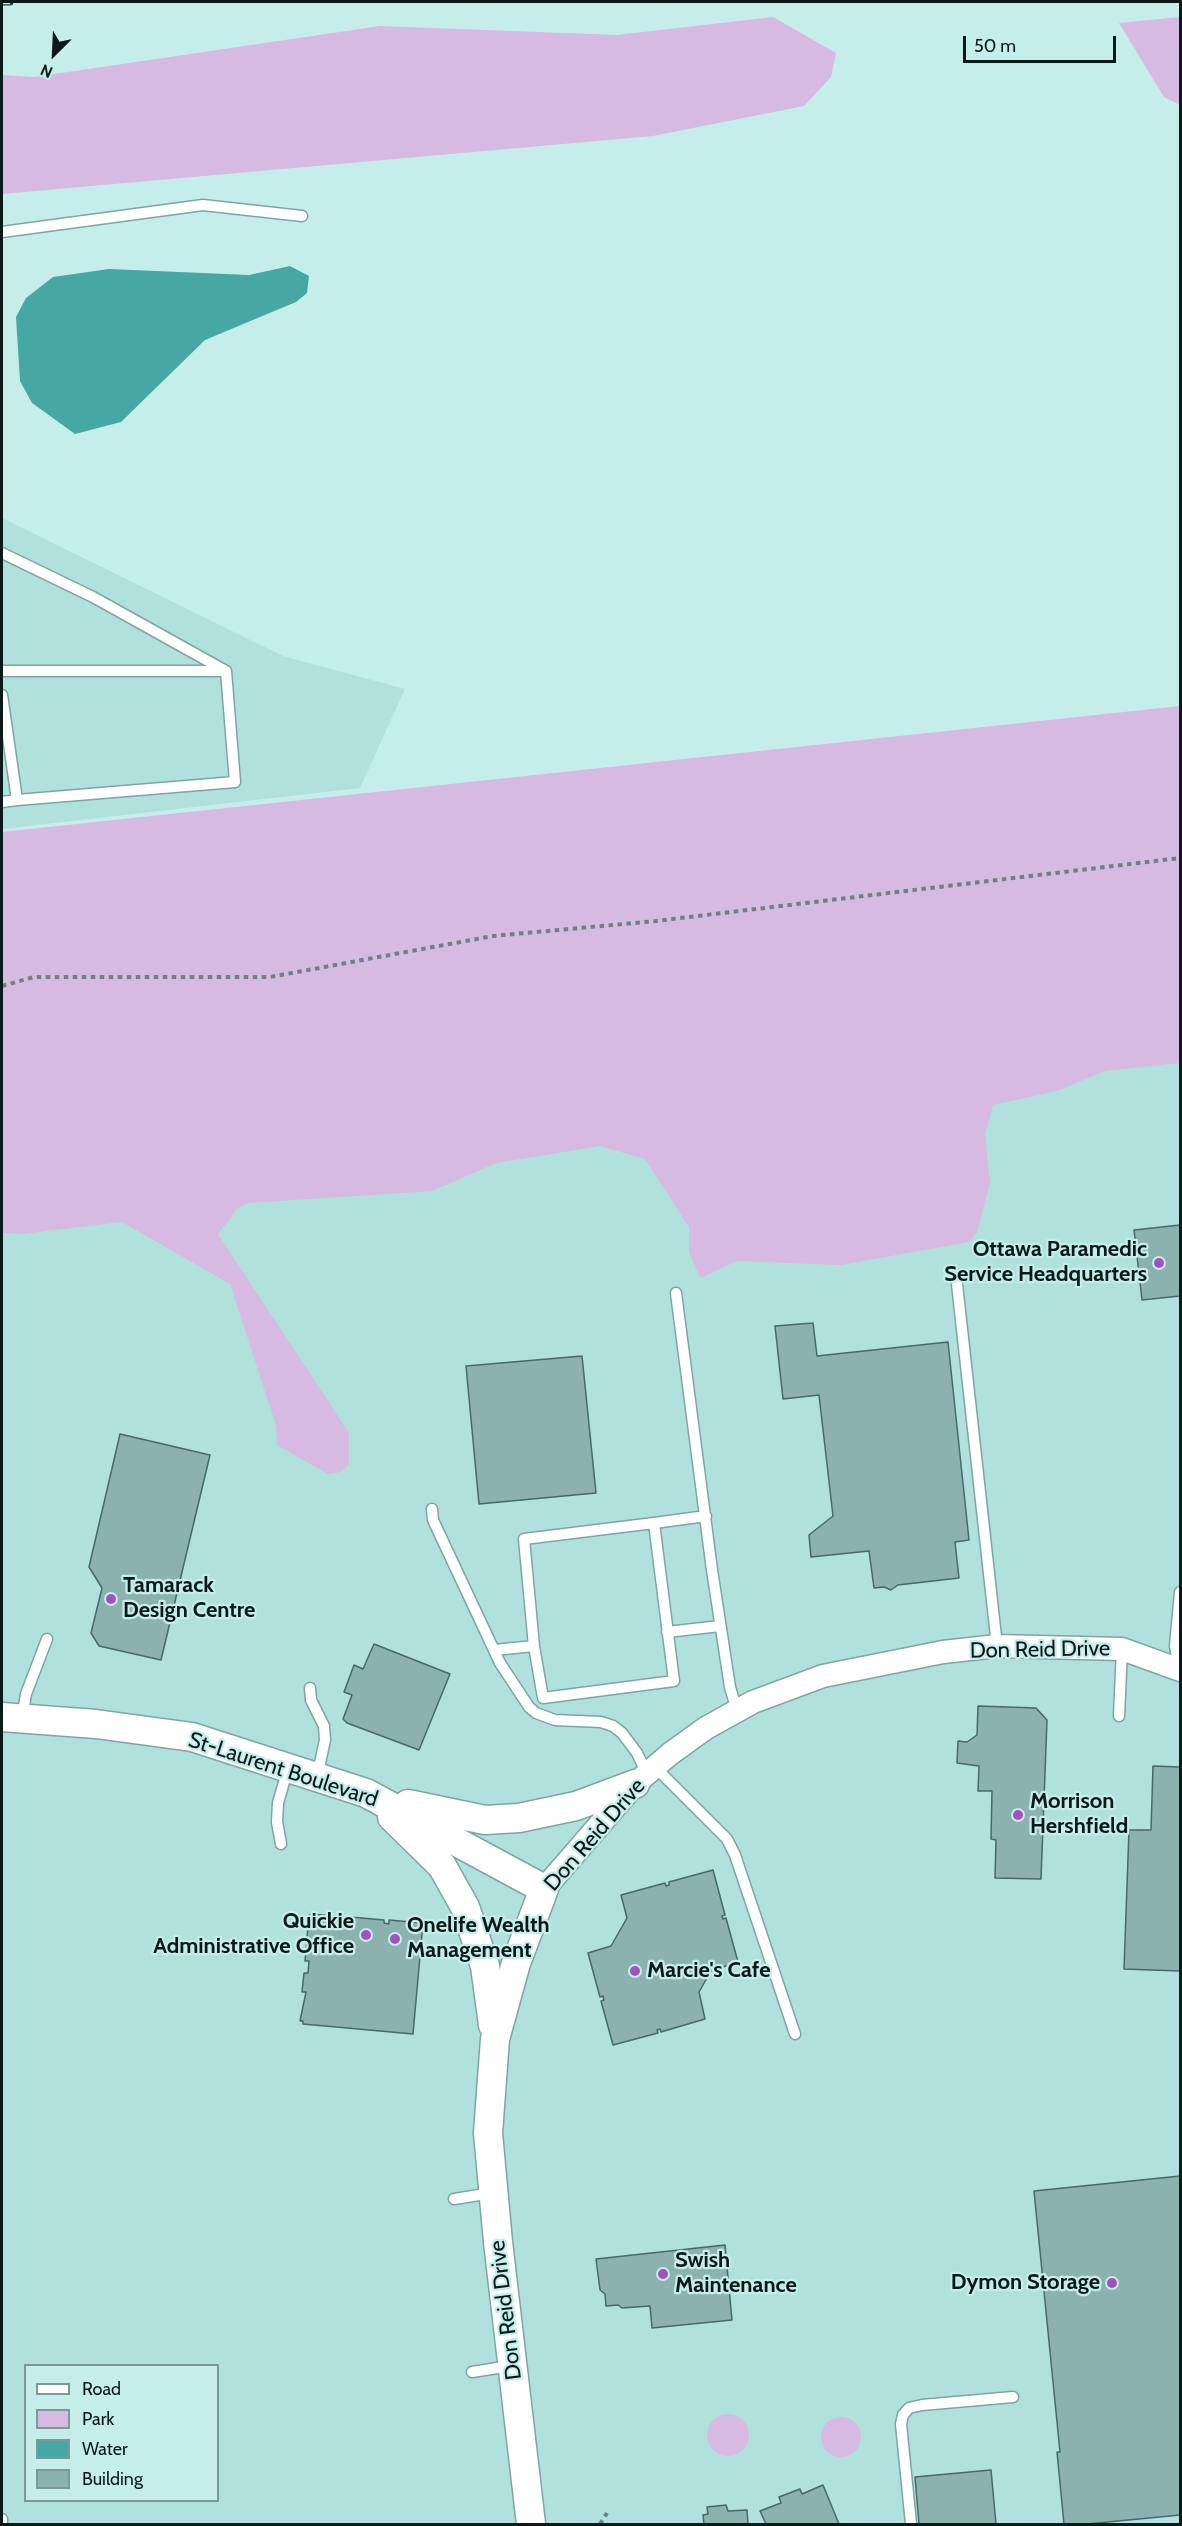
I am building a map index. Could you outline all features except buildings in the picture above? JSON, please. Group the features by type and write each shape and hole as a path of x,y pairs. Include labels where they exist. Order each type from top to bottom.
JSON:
{"street":[{"name":"Don Reid Drive","path":"531,2524 488,2133 495,2039 516,1963 544,1889 646,1775 706,1728 753,1702 823,1676 943,1652 997,1646 1122,1649 1180,1669"},
{"name":"St-Laurent Boulevard","path":"12,1718 96,1725 192,1737 317,1777 366,1793 544,1889"},
{"path":"366,1793 428,1809 485,1820 519,1818 576,1806 646,1775"},
{"path":"366,1793 442,1866 465,1907 485,1966 495,2039"}],"lane":[{"path":"2,232 203,205 302,216"},
{"path":"2,553 93,597 226,671"},
{"path":"2,671 226,671"},
{"path":"2,802 235,782 226,671"},
{"path":"2,695 17,800"},
{"path":"957,1284 997,1646"},
{"path":"676,1293 720,1626 730,1687 737,1711"},
{"path":"432,1509 433,1520 500,1664 536,1713 555,1720 601,1722 613,1726 622,1732 637,1753 646,1775 727,1839 735,1855 795,2034"},
{"path":"654,1522 674,1681 543,1698 534,1646 524,1539 654,1522 706,1516"},
{"path":"1180,1592 1175,1646 1180,1669"},
{"path":"667,1632 720,1626"},
{"path":"12,1718 26,1694 47,1639"},
{"path":"494,1650 534,1646"},
{"path":"1119,1716 1122,1649"},
{"path":"310,1688 310,1700 324,1726 325,1740 317,1777"},
{"path":"281,1844 277,1822 278,1803 288,1768"},
{"path":"454,2199 493,2193"},
{"path":"472,2372 512,2366"},
{"path":"911,2524 901,2424 903,2415 909,2408 922,2405 1013,2397"},
{"path":"2,2519 2,2524"}],"path":[{"path":"2,986 34,977 270,977 493,936 668,920 1180,858"},
{"path":"600,2524 607,2513"}],"shaded area":[{"path":"2,518 283,656 405,689 360,788 2,829"},
{"path":"1180,1048 1180,2524 2,2524 2,1155"}],"green space":[{"path":"773,17 836,53 831,77 804,106 653,136 2,194 2,75 34,77 380,26 617,35"},
{"path":"1180,17 1180,105 1164,97 1119,23"},
{"path":"1180,706 1180,1063 1105,1071 1057,1091 993,1105 985,1135 990,1183 977,1232 969,1242 841,1265 737,1261 700,1278 689,1252 689,1227 645,1159 600,1146 496,1163 432,1191 249,1203 238,1208 218,1234 349,1433 349,1464 341,1472 328,1474 277,1445 276,1425 230,1284 122,1222 22,1234 2,1233 2,832"},
{"path":"728,2414 736,2415 743,2420 748,2427 748,2443 743,2450 736,2455 728,2456 720,2455 713,2450 708,2443 707,2435 708,2427 713,2420 720,2415"},
{"path":"841,2417 855,2423 861,2437 855,2451 841,2457 827,2451 821,2437 827,2423"}],"water":[{"path":"290,266 309,276 307,293 296,302 205,340 121,422 75,434 32,403 20,381 16,317 26,298 53,277 109,269 249,275"}],"railway":[{"path":"2,2 10,2"}],"place":[{"name":"Ottawa Paramedic Service Headquarters","path":"1159,1263"},
{"name":"Tamarack Design Centre","path":"111,1599"},
{"name":"Morrison Hershfield","path":"1018,1815"},
{"name":"Quickie Administrative Office","path":"366,1935"},
{"name":"Onelife Wealth Management","path":"395,1939"},
{"name":"Marcie's Cafe","path":"635,1971"},
{"name":"Swish Maintenance","path":"663,2274"},
{"name":"Dymon Storage","path":"1112,2283"}]}
